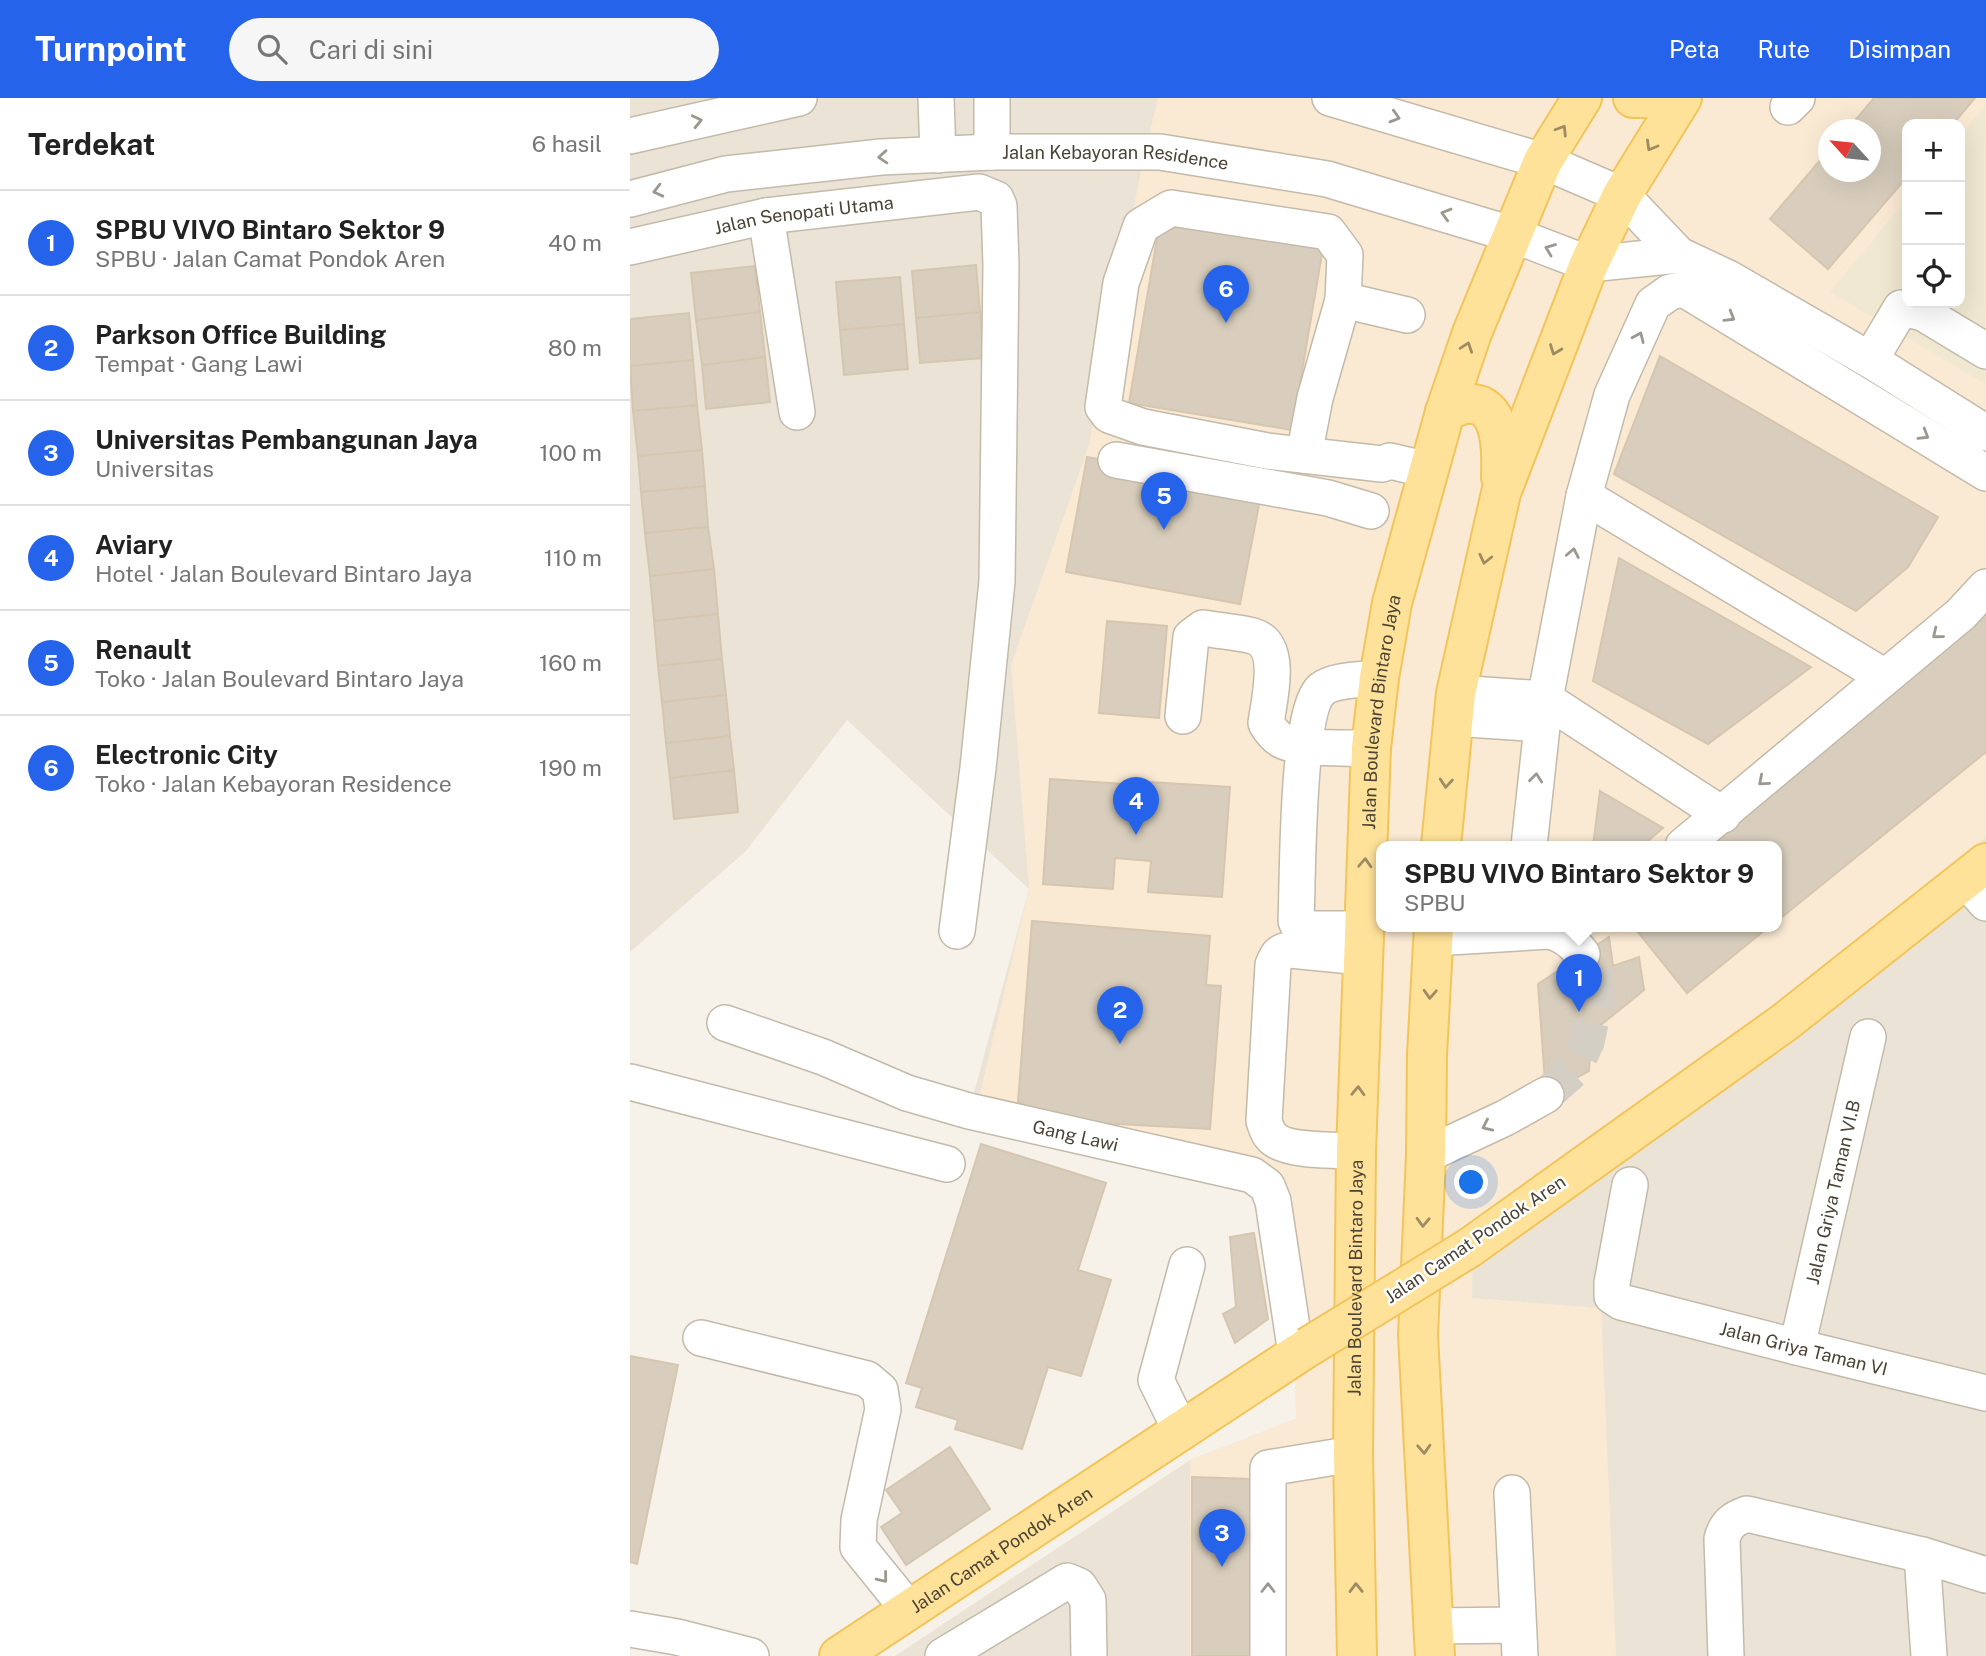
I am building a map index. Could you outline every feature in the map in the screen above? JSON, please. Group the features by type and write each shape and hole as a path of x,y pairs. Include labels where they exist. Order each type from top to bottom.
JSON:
{"main road":[{"name":"Jalan Boulevard Bintaro Jaya","path":"1357,1656 1353,1454 1356,1151 1370,748 1379,678 1392,603 1412,527 1445,412 1472,333 1511,233 1543,161 1582,98"},
{"path":"1633,98 1648,98"},
{"path":"1500,493 1589,264 1622,195 1682,98"},
{"path":"1442,841 1455,706 1500,493 1502,460 1494,416 1481,406 1465,404 1445,412"},
{"name":"Jalan Camat Pondok Aren","path":"839,1656 1302,1351 1469,1248 1979,882"},
{"path":"1434,932 1427,1055 1426,1155 1418,1335 1434,1640"}],"street":[{"path":"630,136 799,98"},
{"path":"936,98 938,155"},
{"path":"992,98 992,152"},
{"path":"1329,98 1543,161 1622,195 1679,255 1728,278 1870,360 1986,433"},
{"name":"Jalan Kebayoran Residence","path":"630,198 726,174 881,157 992,152 1160,152 1327,179 1511,233 1589,264"},
{"name":"Jalan Senopati Utama","path":"630,247 766,216 979,192 996,200 999,206 1001,265 997,581 978,768 957,931"},
{"path":"1304,455 1315,398 1343,300 1345,255 1328,232 1171,208 1141,226 1121,283 1105,388 1104,407 1109,415 1143,427 1267,451 1382,464 1390,461 1401,462 1428,470"},
{"path":"766,216 797,412"},
{"path":"1589,264 1679,255"},
{"path":"1530,841 1544,712 1584,496 1612,395 1653,304 1670,292 1684,289 1986,473"},
{"path":"1343,300 1407,315"},
{"path":"1870,360 1901,308 1923,313 1986,351"},
{"path":"1116,460 1328,498 1371,511"},
{"path":"1382,464 1369,495 1368,504 1371,511 1376,519 1385,524 1412,527"},
{"path":"1584,496 1885,677"},
{"path":"1689,841 1961,614 1986,586"},
{"path":"1183,716 1191,636 1203,628 1256,637 1266,646 1273,658 1266,723 1280,739 1304,745 1370,748"},
{"path":"1363,943 1305,929 1299,927 1296,921 1304,745 1315,698 1323,688 1338,683 1379,678"},
{"path":"1455,706 1544,712 1723,815"},
{"path":"1434,932 1556,933 1574,945 1581,954"},
{"path":"1356,1151 1290,1146 1278,1142 1270,1135 1264,1121 1273,965 1276,956 1282,950 1363,943"},
{"name":"Gang Lawi","path":"725,1023 823,1057 907,1093 969,1111 1252,1175 1267,1186 1273,1201 1302,1351"},
{"name":"Jalan Griya Taman VI.B","path":"1797,1347 1868,1037"},
{"path":"630,1082 947,1164"},
{"path":"1426,1155 1546,1095"},
{"name":"Jalan Griya Taman VI","path":"1630,1185 1612,1283 1612,1296 1621,1302 1986,1393"},
{"path":"1181,1431 1156,1380 1187,1265"},
{"path":"701,1338 867,1379 880,1390 883,1409 859,1520 858,1547 909,1610"},
{"path":"1268,1656 1268,1468 1353,1454"},
{"path":"1434,1640 1519,1639 1512,1493"},
{"path":"1726,1656 1721,1539 1725,1528 1733,1519 1747,1514 1922,1555 1986,1575"},
{"path":"1922,1555 1928,1656"},
{"path":"943,1656 1067,1581 1079,1586 1088,1600 1089,1656"},
{"path":"630,1629 677,1637 751,1656"}],"shaded area":[{"path":"630,98 1986,98 1986,1656 895,1656 1190,1460 1296,1419 1293,1197 1258,1164 969,1111 1029,889 847,720 746,851 630,952"},
{"path":"1158,98 1986,98 1986,837 1473,1247 1472,1298 1601,1308 1616,1656 1190,1656 1190,1460 1296,1419 1293,1197 1258,1164 974,1118 1029,889 1011,665 1089,445 1142,165"},
{"path":"1986,105 1986,384 1830,292 1902,205 1902,308 1965,308 1965,130"}],"building":[{"path":"1874,98 1975,98 1957,119 1902,119 1902,183 1828,269 1770,219 1818,163 1818,182 1881,182 1881,119 1856,119"},
{"path":"1161,215 1324,242 1292,430 1129,403"},
{"path":"976,265 980,312 916,318 912,271"},
{"path":"755,266 760,312 696,320 691,273"},
{"path":"900,277 904,324 840,330 836,282"},
{"path":"760,312 765,357 702,365 696,320"},
{"path":"980,312 984,358 920,363 916,318"},
{"path":"689,313 693,360 630,366 630,319"},
{"path":"904,324 908,369 844,375 840,330"},
{"path":"1660,356 1938,517 1908,567 1856,611 1614,474"},
{"path":"765,357 770,402 706,409 702,365"},
{"path":"693,360 697,405 633,411 630,366"},
{"path":"697,405 702,450 638,456 633,411"},
{"path":"702,450 705,486 641,492 638,456"},
{"path":"1087,457 1262,489 1240,604 1066,572"},
{"path":"705,486 708,527 645,533 641,492"},
{"path":"708,527 714,569 650,576 645,533"},
{"path":"1619,558 1811,667 1708,744 1593,681"},
{"path":"714,569 718,614 654,621 650,576"},
{"path":"1986,611 1986,752 1782,917 1782,841 1701,841"},
{"path":"718,614 722,659 658,666 654,621"},
{"path":"1107,621 1167,626 1159,718 1099,713"},
{"path":"722,659 726,695 662,702 658,666"},
{"path":"726,695 730,736 666,743 662,702"},
{"path":"730,736 734,770 670,778 666,743"},
{"path":"734,770 738,812 674,819 670,778"},
{"path":"1050,779 1123,784 1121,810 1148,812 1150,782 1230,787 1222,897 1148,892 1151,861 1115,858 1113,889 1043,884"},
{"path":"1600,791 1663,828 1648,841 1594,841"},
{"path":"1032,921 1210,936 1206,985 1221,986 1210,1129 1061,1121 1018,1102"},
{"path":"1638,932 1763,932 1687,993"},
{"path":"1609,937 1613,966 1639,957 1644,990 1591,1033 1589,1071 1546,1095 1538,984"},
{"path":"981,1144 1106,1183 1078,1270 1111,1280 1081,1376 1048,1367 1022,1449 955,1429 958,1420 916,1407 922,1388 906,1383"},
{"path":"1254,1233 1268,1319 1235,1343 1223,1314 1236,1307 1230,1237"},
{"path":"630,1356 678,1365 637,1564 630,1562"},
{"path":"950,1447 990,1509 906,1565 881,1527 902,1513 886,1490"},
{"path":"1192,1477 1252,1479 1252,1656 1192,1656"}],"tunnel":[{"path":"1546,1095 1574,1070 1587,1042 1596,1000 1594,970 1582,954"}],"place":[{"name":"Electronic City","path":"1226,323"},
{"name":"Renault","path":"1164,530"},
{"name":"Aviary","path":"1136,835"},
{"name":"SPBU VIVO Bintaro Sektor 9","path":"1579,1012"},
{"name":"Parkson Office Building","path":"1120,1044"},
{"name":"Universitas Pembangunan Jaya","path":"1222,1567"}]}
